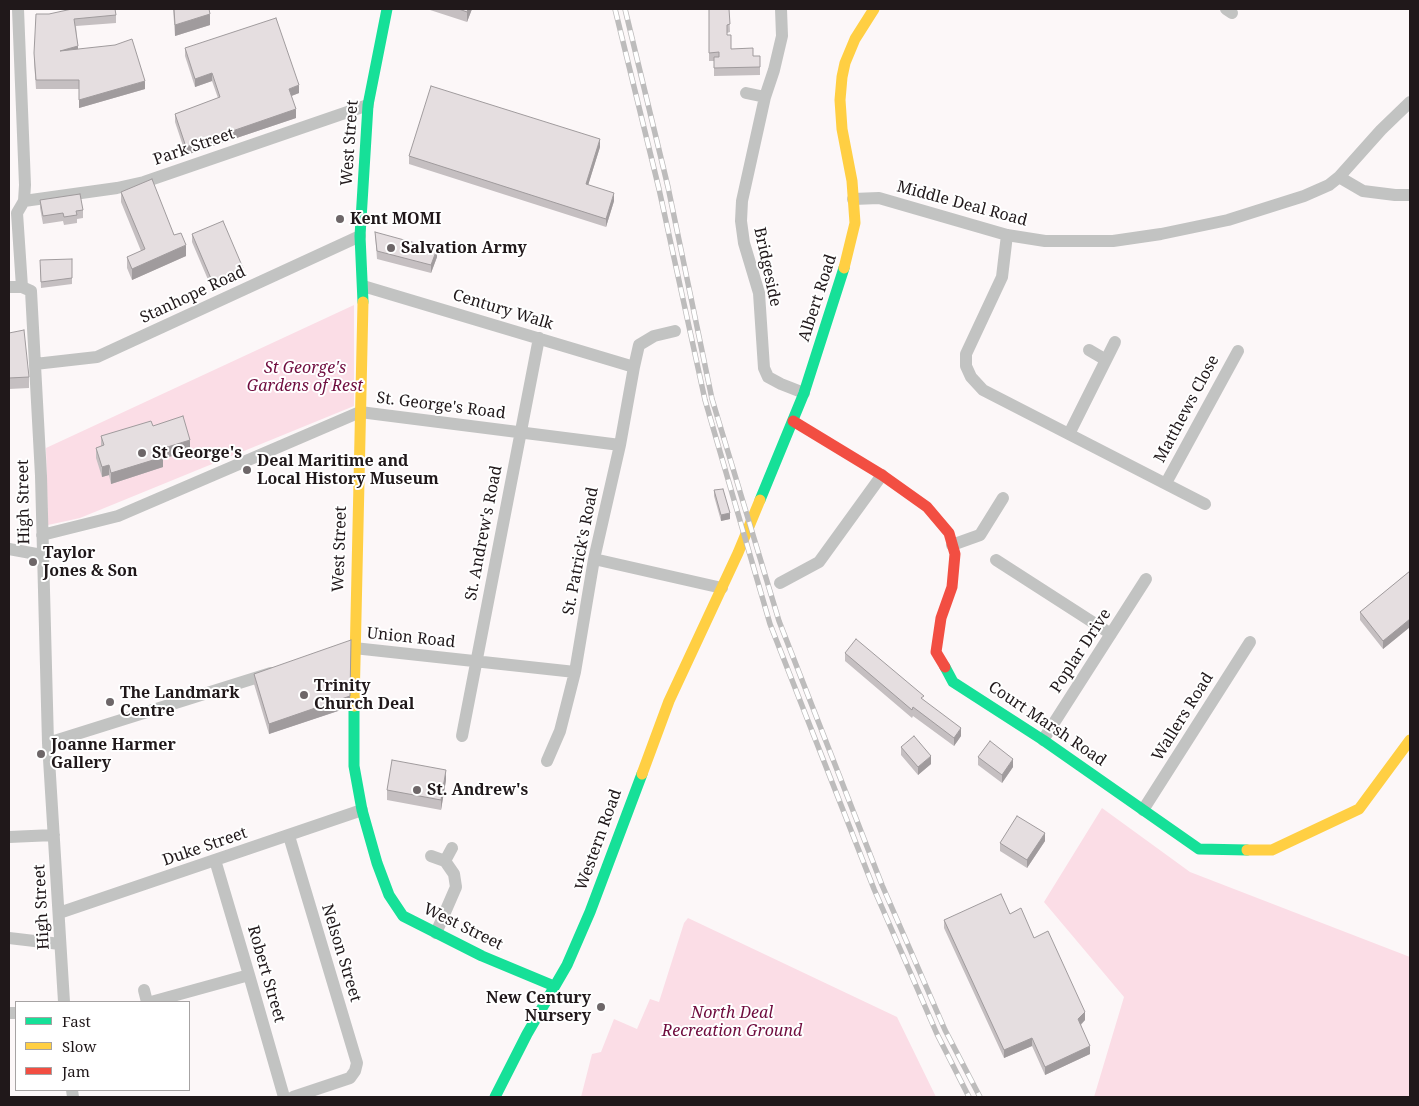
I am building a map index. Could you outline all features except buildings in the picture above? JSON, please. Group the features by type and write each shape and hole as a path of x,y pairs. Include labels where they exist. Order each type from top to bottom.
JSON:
{"street":[{"name":"High Street","path":"18,9 24,137 24,201 17,213 22,287 31,291 34,336 48,743 64,1001"},
{"name":"West Street","path":"387,9 368,105 360,236 363,286 354,648 354,766 362,810 377,863 388,895 404,916 482,956 554,986"},
{"name":"Bridgeside","path":"781,9 782,36 742,201 741,222 743,236 759,293 764,368 768,377 774,381 804,392"},
{"name":"Albert Road","path":"722,588 793,422 851,247 855,223 842,128 840,100 842,77 845,62 855,39 874,9"},
{"path":"746,93 766,97"},
{"name":"Middle Deal Road","path":"853,198 879,198 1007,235 1045,241 1113,241 1161,234 1228,220 1304,196 1329,185 1339,177 1381,130 1410,102"},
{"name":"Park Street","path":"24,201 117,188 144,182 368,105"},
{"path":"1339,177 1363,191 1410,195"},
{"name":"Matthews Close","path":"1007,235 1002,277 966,354 966,366 971,378 983,390 1205,504"},
{"name":"Stanhope Road","path":"35,364 97,357 360,236"},
{"name":"Century Walk","path":"363,286 634,367"},
{"path":"9,287 22,287"},
{"name":"St. Patrick's Road","path":"547,761 560,731 575,672 594,559 620,446 639,345 654,336 675,330"},
{"path":"17,338 34,336"},
{"name":"St. Andrew's Road","path":"462,736 539,338"},
{"path":"1070,434 1115,342"},
{"path":"1089,350 1106,360"},
{"name":"Matthews Close","path":"1166,483 1238,350"},
{"name":"St. George's Road","path":"42,535 118,516 360,412 620,446"},
{"name":"Court Marsh Road","path":"793,422 882,475 927,506 949,534 955,554 952,587 941,618 936,652 953,682 1043,740 1199,849 1272,850 1359,809 1410,740"},
{"path":"780,583 819,562 882,475"},
{"path":"952,545 980,535 1003,498"},
{"path":"9,549 42,555"},
{"path":"594,559 722,588"},
{"path":"996,560 1111,634"},
{"name":"Poplar Drive","path":"1043,740 1146,579"},
{"name":"Western Road","path":"495,1097 567,965 590,912 669,701 722,588"},
{"name":"Wallers Road","path":"1144,810 1250,642"},
{"name":"Union Road","path":"335,653 354,648 575,672"},
{"path":"48,743 279,671"},
{"name":"Duke Street","path":"59,913 362,810"},
{"path":"9,837 54,834"},
{"name":"Nelson Street","path":"289,836 357,1063 355,1071 350,1078 294,1097"},
{"path":"445,860 452,848"},
{"path":"431,856 445,860 454,874 456,888 436,933"},
{"name":"Robert Street","path":"215,860 284,1097"},
{"path":"9,938 60,944"},
{"path":"155,1001 249,975"}],"green space":[{"name":"St George's Gardens of Rest","path":"354,305 354,406 80,518 48,525 46,448"},
{"path":"1102,808 1190,872 1410,957 1410,1097 1094,1097 1124,997 1044,902"},
{"name":"North Deal Recreation Ground","path":"688,918 897,1017 936,1097 581,1097 592,1054 601,1052 614,1019 637,1029 650,999 659,1002 684,923"}],"railway":[{"path":"615,9 659,189 705,400 770,624 874,889 937,1034 969,1097"},
{"path":"625,9 668,187 712,399 779,621 882,885 945,1030 980,1097"}],"traffic: fast":[{"path":"363,302 360,236 368,105 387,9"},
{"path":"760,500 804,393 844,268"},
{"path":"945,667 953,682 1043,740 1199,849 1247,850"},
{"path":"354,706 354,766 362,810 377,863 389,895 403,916 482,956 554,986"},
{"path":"495,1097 527,1034 567,965 590,912 642,774"}],"traffic: slow":[{"path":"844,268 855,223 852,181 842,129 840,100 842,77 845,63 855,39 874,9"},
{"path":"354,706 363,302"},
{"path":"642,774 669,701 738,553 760,500"},
{"path":"1247,850 1272,850 1359,809 1410,740"}],"traffic: jam":[{"path":"793,421 882,475 927,507 949,533 955,554 952,587 941,618 936,652 945,667"}],"place":[{"name":"Kent MOMI","path":"340,219"},
{"name":"Salvation Army","path":"391,248"},
{"name":"St George's","path":"142,453"},
{"name":"Deal Maritime and Local History Museum","path":"247,470"},
{"name":"Taylor Jones & Son","path":"33,562"},
{"name":"Trinity Church Deal","path":"304,695"},
{"name":"The Landmark Centre","path":"110,702"},
{"name":"Joanne Harmer Gallery","path":"41,754"},
{"name":"St. Andrew's","path":"417,790"},
{"name":"New Century Nursery","path":"601,1007"}]}
